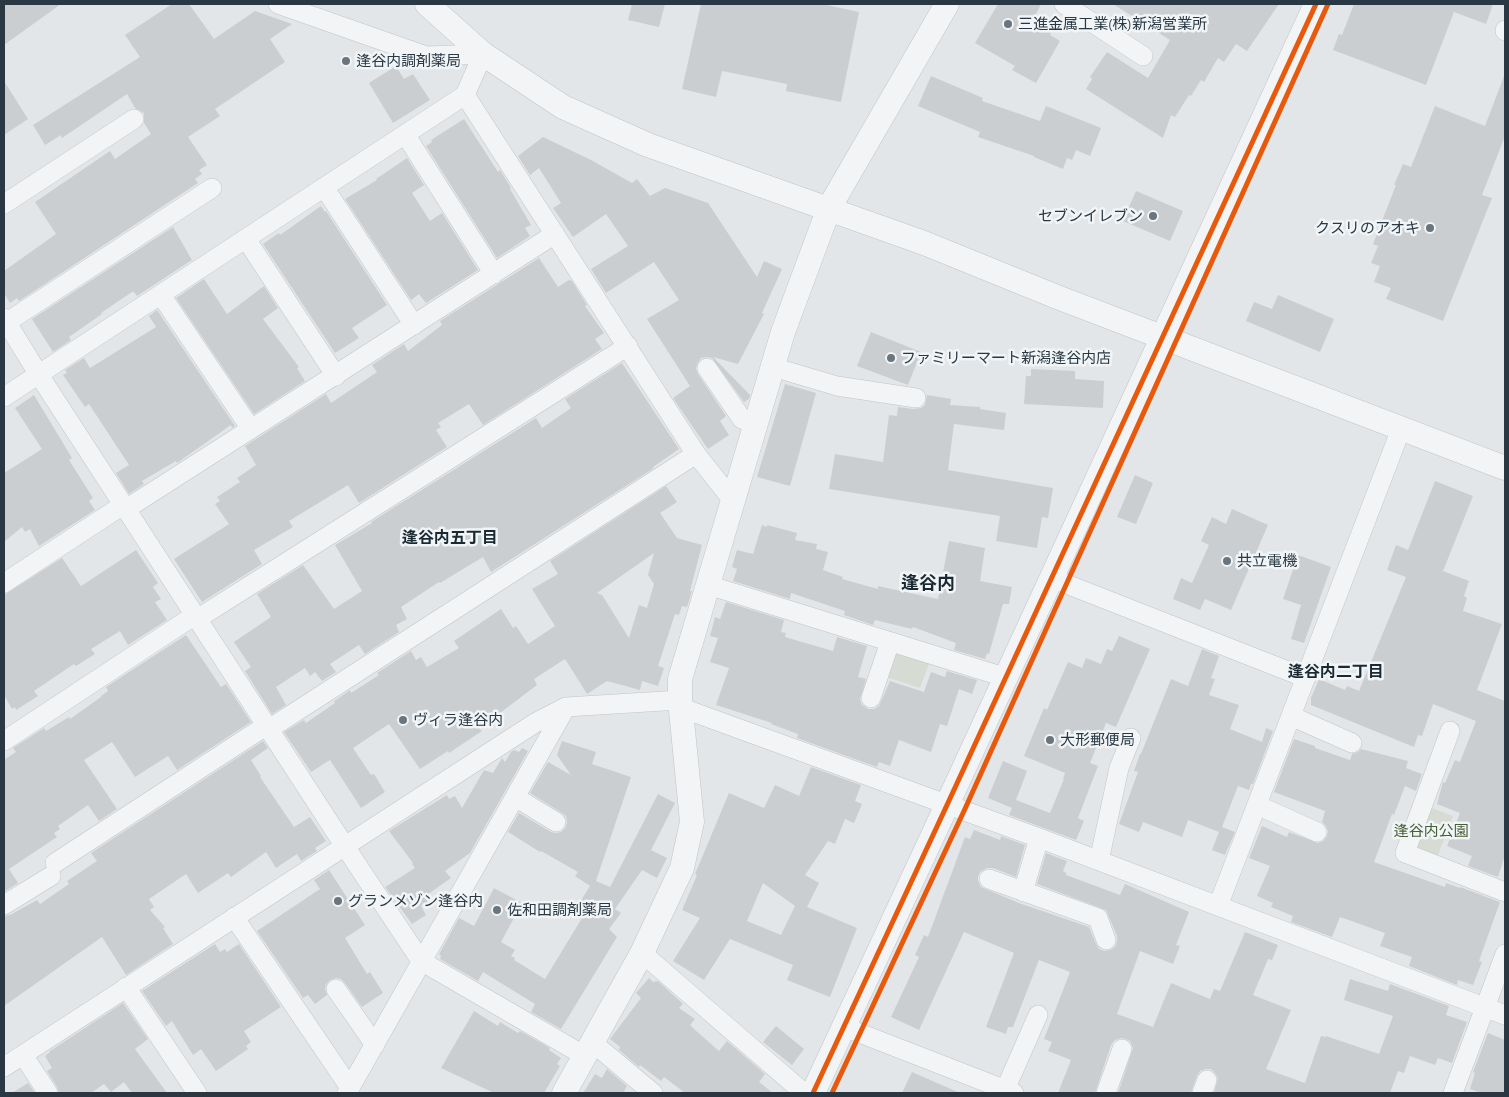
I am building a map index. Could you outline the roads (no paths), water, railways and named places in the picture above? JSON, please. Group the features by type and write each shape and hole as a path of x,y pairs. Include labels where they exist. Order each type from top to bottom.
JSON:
{"street":[{"path":"278,4 426,56 483,54"},
{"path":"427,4 483,54 563,107 648,145 924,243 1057,297 1505,468"},
{"path":"564,1093 642,953 682,868 692,822 680,678 734,502 783,332 828,208 948,4"},
{"path":"1064,4 1142,56"},
{"path":"642,953 812,1093 947,805 1004,677 1316,4"},
{"path":"4,398 465,94 483,54"},
{"path":"465,94 696,454 734,502"},
{"path":"4,204 134,119"},
{"path":"405,134 494,274"},
{"path":"324,187 414,325"},
{"path":"212,188 5,322 344,846 421,961 589,1050 653,1093"},
{"path":"4,583 336,376 555,234"},
{"path":"246,239 336,376"},
{"path":"161,295 251,429"},
{"path":"4,741 196,617 628,346"},
{"path":"773,367 837,386 916,398"},
{"path":"707,368 742,419 756,424"},
{"path":"1218,906 1401,429"},
{"path":"4,905 53,869 268,727 696,454"},
{"path":"1051,578 1306,678"},
{"path":"708,585 1004,677"},
{"path":"871,698 890,642"},
{"path":"4,1067 535,723 566,708 681,704 1505,1015"},
{"path":"234,917 349,1091 566,708"},
{"path":"1291,716 1352,743"},
{"path":"1450,731 1405,853 1505,892"},
{"path":"1100,861 1119,768 1130,738"},
{"path":"515,797 556,822"},
{"path":"1257,805 1318,832"},
{"path":"1023,892 1039,838"},
{"path":"989,879 1098,918 1106,940"},
{"path":"1453,1093 1505,954"},
{"path":"126,987 197,1093"},
{"path":"336,988 375,1044"},
{"path":"844,1027 1009,1092 1038,1015"},
{"path":"1106,1093 1122,1049"},
{"path":"23,1055 48,1093"}],"place":[{"name":"三進金属工業(株)新潟営業所","path":"1008,24"},
{"name":"逢谷内調剤薬局","path":"346,61"},
{"name":"セブンイレブン","path":"1153,216"},
{"name":"クスリのアオキ","path":"1430,228"},
{"name":"ファミリーマート新潟逢谷内店","path":"891,358"},
{"name":"共立電機","path":"1227,561"},
{"name":"ヴィラ逢谷内","path":"403,720"},
{"name":"大形郵便局","path":"1050,740"},
{"name":"グランメゾン逢谷内","path":"338,901"},
{"name":"佐和田調剤薬局","path":"497,910"}],"district":[{"name":"逢谷内五丁目","path":"450,538"},
{"name":"逢谷内","path":"928,584"},
{"name":"逢谷内二丁目","path":"1336,672"}],"park label":[{"name":"逢谷内公園","path":"1431,831"}]}
